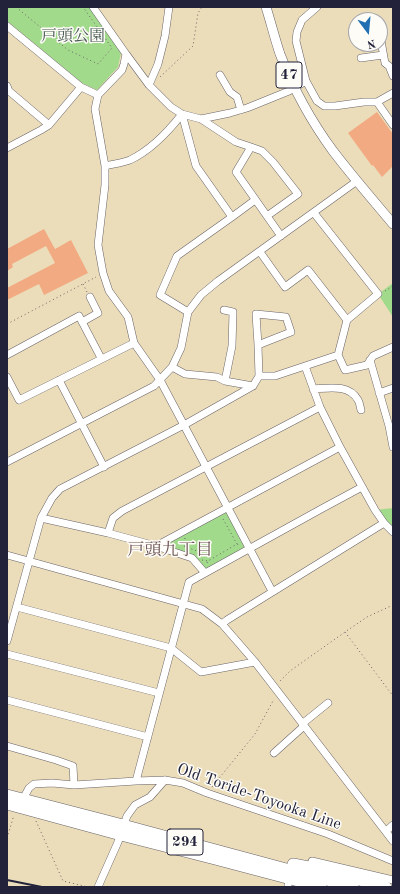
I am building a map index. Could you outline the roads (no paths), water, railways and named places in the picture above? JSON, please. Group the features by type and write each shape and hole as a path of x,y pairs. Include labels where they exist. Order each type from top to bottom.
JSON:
{"highway":[{"name":"294","path":"7,795 215,859 321,887"},
{"name":"294","path":"7,804 247,859 353,887"},
{"path":"247,859 262,858 314,868 386,887"},
{"path":"215,859 229,868 290,886"}],"main road":[{"name":"47","path":"266,7 280,53 295,88 313,121 336,155 393,224"}],"street":[{"path":"93,7 149,85 172,107 182,114 201,119 236,142 262,151 273,162 298,194 267,216"},
{"path":"149,85 158,64 165,36 169,7"},
{"path":"317,7 302,20 297,32 296,41 306,81 318,101 324,106 377,102 393,93"},
{"path":"7,26 81,87 98,95"},
{"path":"7,37 15,33"},
{"path":"383,52 385,63 389,66 393,76"},
{"path":"126,54 122,70 98,95 95,109 105,166 106,185 98,245 103,273 109,291 128,317 134,343 160,380 272,591"},
{"path":"361,58 383,55"},
{"path":"220,76 230,92 237,98 241,110"},
{"path":"201,119 241,110 267,101 295,88 306,81"},
{"path":"7,148 49,125 81,87"},
{"path":"8,90 49,125"},
{"path":"377,102 393,125"},
{"path":"105,166 129,160 143,151 170,130 182,114"},
{"path":"182,114 196,166 232,217"},
{"path":"251,147 236,172 281,236"},
{"path":"7,462 154,386 172,367 181,348 188,312 201,295 218,281 357,181"},
{"path":"188,312 160,295 177,256 255,200"},
{"path":"314,212 378,294 347,320 338,355 345,370 367,365 373,356 393,347"},
{"path":"260,252 285,287 308,270 347,320"},
{"path":"82,322 98,312 90,298"},
{"path":"224,310 233,312 232,346 225,381"},
{"path":"7,641 41,518 52,498 60,489 104,467 254,386 259,376 256,314 286,317 291,332 258,345"},
{"path":"7,355 79,316 101,358"},
{"path":"7,377 19,400 101,358 134,343"},
{"path":"259,376 275,376 338,355"},
{"path":"370,360 389,426 393,447"},
{"path":"305,366 320,407 340,447 384,523 393,532"},
{"path":"172,367 185,374 217,377 225,381 254,386"},
{"path":"59,380 104,467"},
{"path":"313,389 337,387 351,391 359,400 361,410"},
{"path":"379,393 393,388"},
{"path":"108,533 113,518 122,511 320,407"},
{"path":"156,546 340,447"},
{"path":"136,781 189,582 362,487"},
{"path":"41,518 108,533 156,546 192,558 206,573"},
{"path":"222,624 272,591 384,523"},
{"path":"7,555 202,609 222,624 255,662 393,841"},
{"path":"17,607 171,648 201,672 255,662"},
{"path":"7,654 159,693"},
{"path":"7,700 148,737"},
{"path":"274,753 328,703"},
{"path":"7,746 73,766 74,785"},
{"path":"98,887 127,816 135,805 150,797 165,780"},
{"name":"Old Toride-Toyooka Line","path":"23,799 29,788 34,784 52,783 74,785 165,780 183,783 328,834 393,862"},
{"path":"386,831 393,825"},
{"path":"312,861 393,880"}],"railway":[{"path":"7,880 42,887"}],"district":[{"name":"戸頭九丁目","path":"170,551"}],"park label":[{"name":"戸頭公園","path":"73,37"}]}
